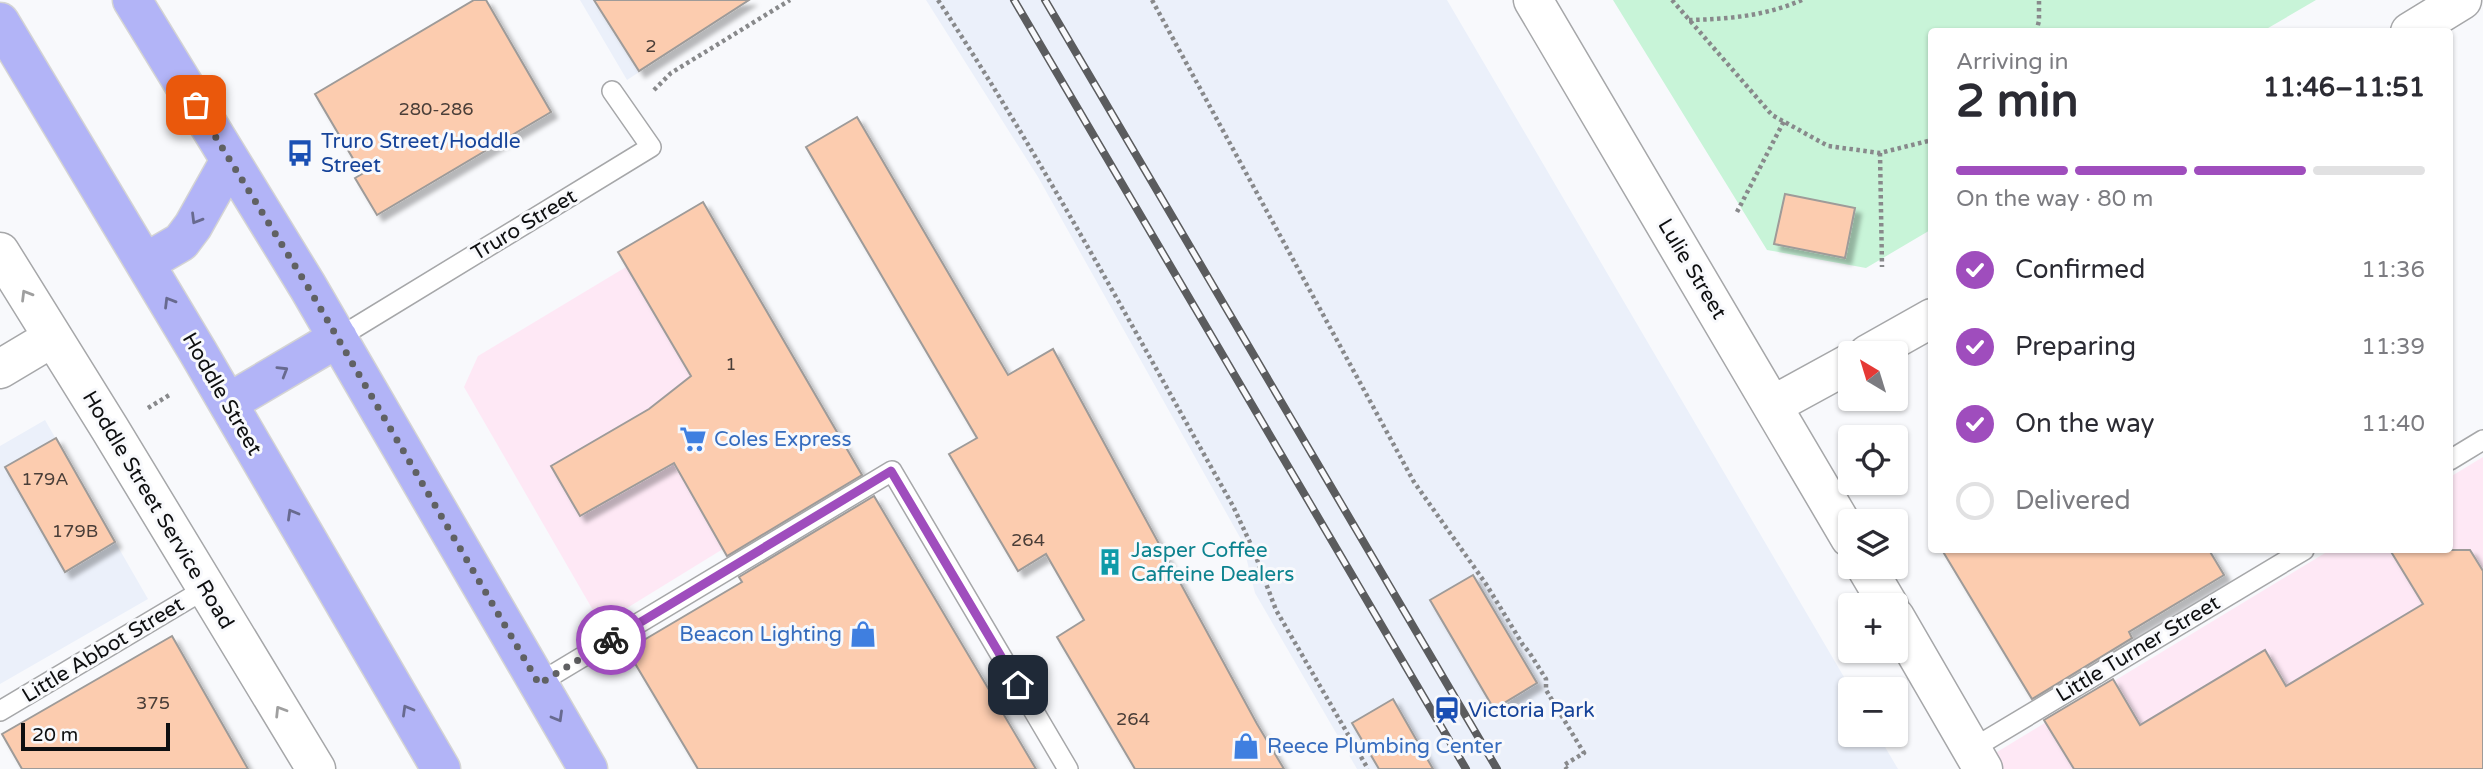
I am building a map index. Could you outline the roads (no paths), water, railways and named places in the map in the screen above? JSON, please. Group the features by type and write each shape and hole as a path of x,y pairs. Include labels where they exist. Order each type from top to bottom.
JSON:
{"highway":[{"path":"132,0 338,338 589,769"},
{"name":"Hoddle Street","path":"0,22 219,388 441,769"},
{"path":"145,263 181,242 230,160"},
{"path":"219,388 338,338"}],"street":[{"name":"Lulie Street","path":"1533,0 1838,517"},
{"path":"2416,28 2462,0"},
{"name":"Hoddle Street Service Road","path":"0,252 316,769"},
{"path":"1891,341 1928,320"},
{"path":"0,369 52,338"},
{"path":"1773,405 1838,370"},
{"path":"1908,640 1977,759"}],"lane":[{"name":"Truro Street","path":"338,338 651,147 612,91"},
{"path":"2453,458 2483,440"},
{"path":"539,684 891,471 1068,769"},
{"name":"Little Turner Street","path":"1977,759 2299,553"},
{"name":"Little Abbot Street","path":"0,711 205,589"}],"railway":[{"path":"1014,0 1466,769"},
{"path":"1045,0 1497,769"}],"place":[{"name":"Truro Street/Hoddle Street","path":"300,153"},
{"name":"Coles Express","path":"693,439"},
{"name":"Jasper Coffee Caffeine Dealers","path":"1110,562"},
{"name":"Beacon Lighting","path":"863,634"},
{"name":"Victoria Park","path":"1447,710"},
{"name":"Reece Plumbing Center","path":"1246,746"}]}
